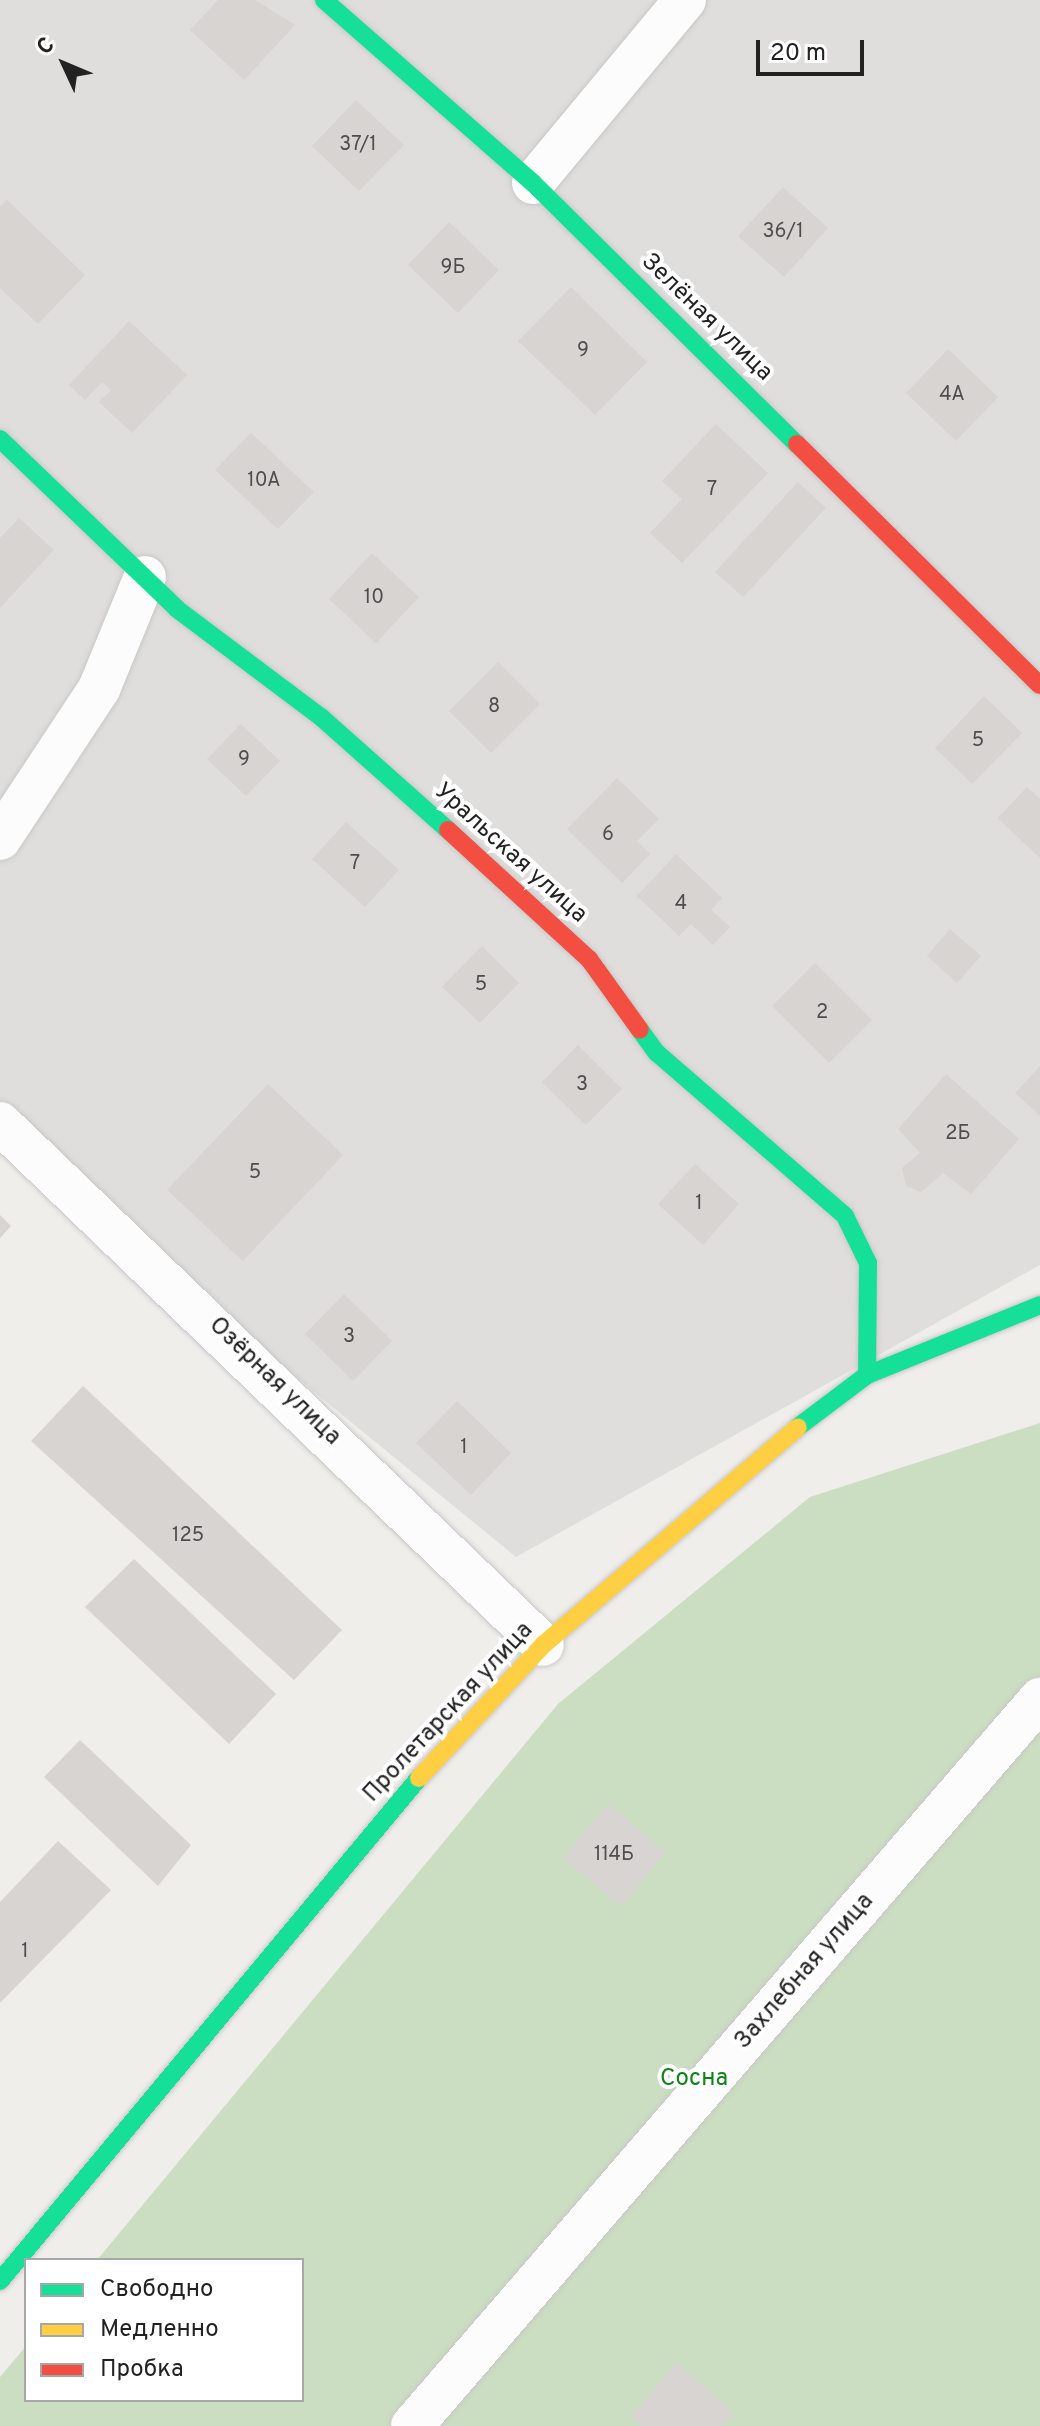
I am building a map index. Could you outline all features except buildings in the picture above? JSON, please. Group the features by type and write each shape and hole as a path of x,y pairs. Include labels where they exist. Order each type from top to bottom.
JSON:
{"street":[{"name":"Зелёная улица","path":"324,0 533,183 1040,685"},
{"path":"533,183 685,0"},
{"name":"Уральская улица","path":"0,439 145,577 322,718 479,857 589,959 657,1053 845,1216 868,1263 867,1375"},
{"path":"0,839 99,689 145,577"},
{"name":"Озёрная улица","path":"6,1140 543,1645"},
{"name":"Пролетарская улица","path":"0,2281 403,1795 543,1645 749,1464 867,1375 1040,1305"},
{"name":"Захлебная улица","path":"412,2426 1040,1699"}],"shaded area":[{"path":"0,0 1040,0 1040,1265 516,1557 5,1139 0,1143"}],"green space":[{"name":"Сосна","path":"1040,1423 1040,2426 0,2426 0,2377 24,2348 24,2402 304,2402 304,2258 99,2258 558,1704 810,1497"}],"traffic: fast":[{"path":"324,0 533,183 797,444"},
{"path":"0,439 177,609 322,718 448,830"},
{"path":"640,1030 657,1053 845,1216 868,1263 867,1375"},
{"path":"798,1427 867,1375 1040,1305"},
{"path":"0,2281 419,1778"}],"traffic: slow":[{"path":"419,1778 543,1645 798,1427"}],"traffic: jam":[{"path":"797,444 1040,685"},
{"path":"448,830 589,959 640,1030"}]}
